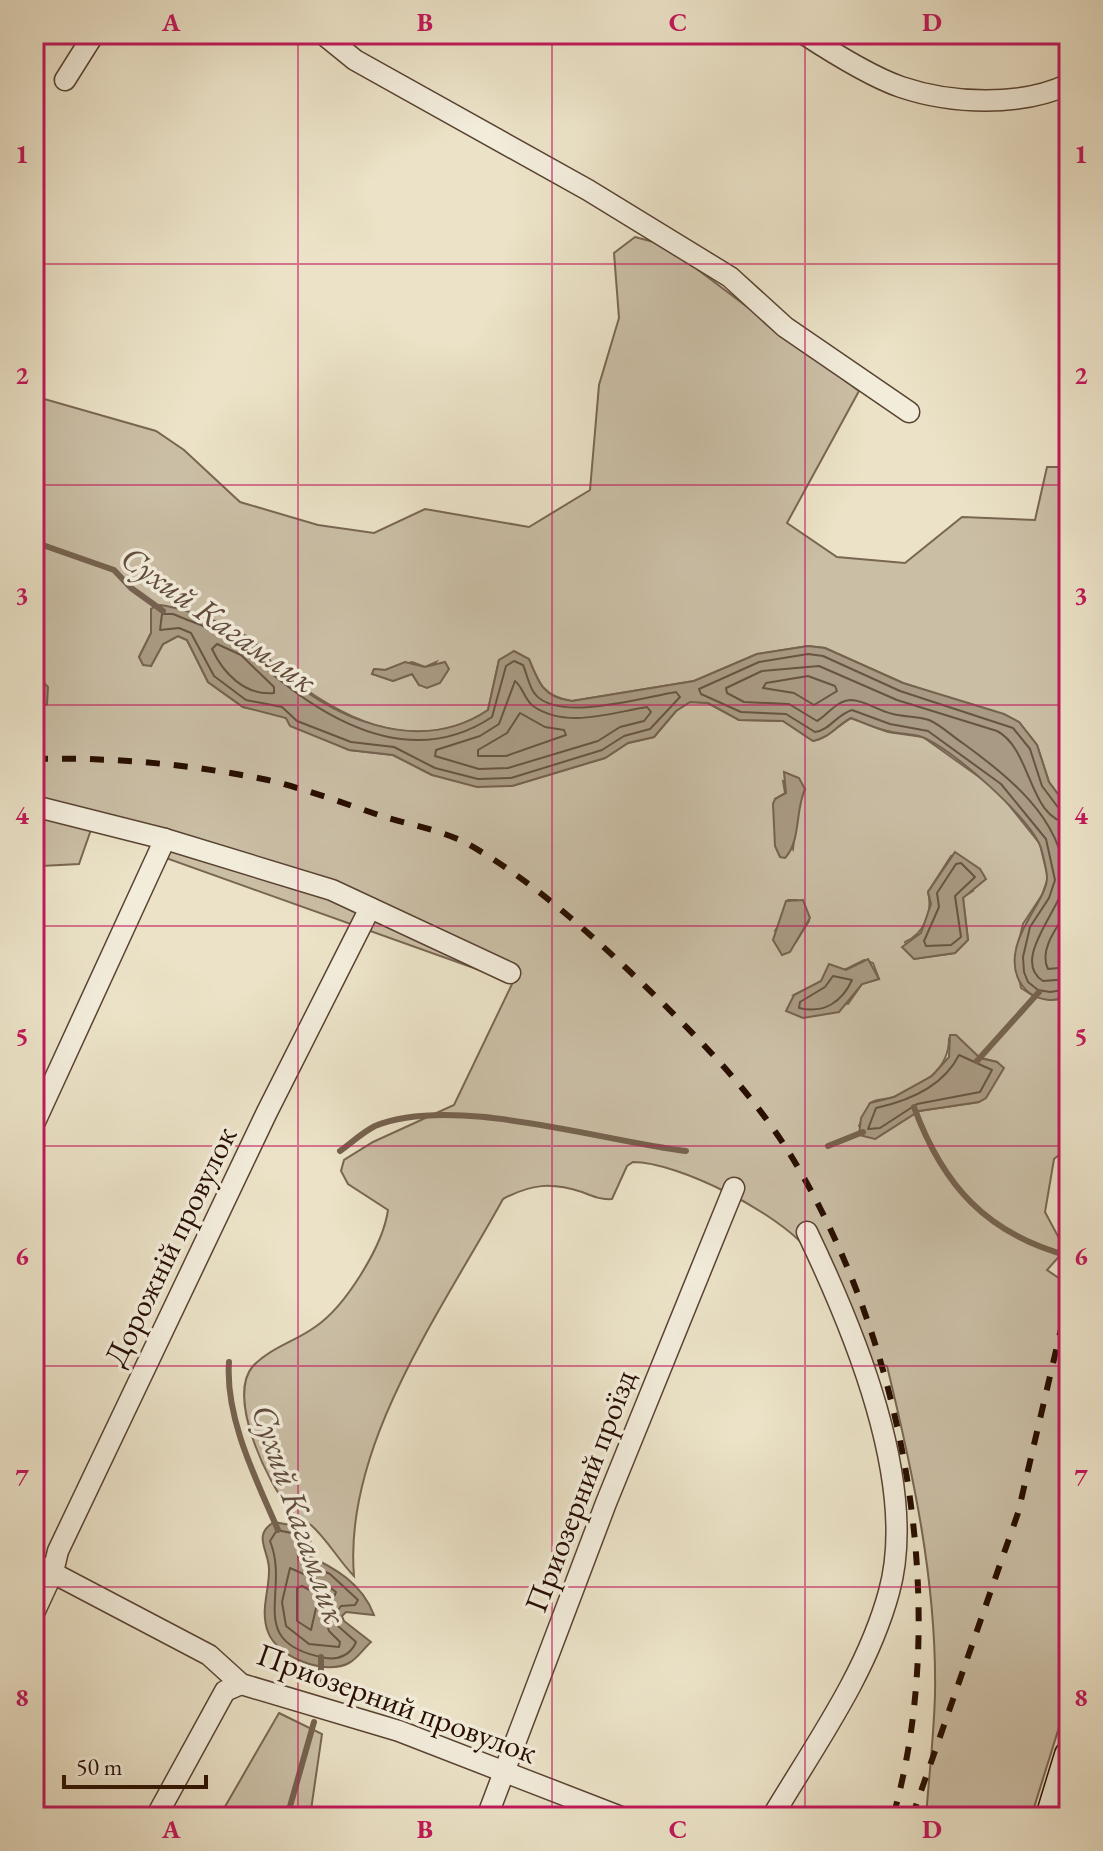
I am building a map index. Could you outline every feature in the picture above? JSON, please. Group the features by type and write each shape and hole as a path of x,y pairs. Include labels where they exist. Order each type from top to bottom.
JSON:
{"street":[{"path":"65,80 94,34"},
{"path":"323,34 355,60 588,190 730,277 785,327 909,412"},
{"path":"804,34 901,87 983,102 1048,94 1069,84"},
{"path":"34,806 165,839 332,890 510,973"},
{"path":"34,1124 165,839"},
{"name":"Дорожній провулок","path":"34,1613 53,1572 58,1551 98,1466 370,908"},
{"name":"Приозерний проїзд","path":"487,1817 606,1503 734,1188"},
{"path":"772,1817 852,1683 880,1619 895,1560 894,1506 885,1436 851,1330 807,1232"},
{"name":"Приозерний провулок","path":"34,1563 209,1655 241,1684 399,1731 621,1817"},
{"path":"156,1817 225,1691 241,1684"},
{"path":"1050,1817 1069,1755"}],"shaded area":[{"path":"635,237 665,245 859,391 787,523 837,557 905,563 962,517 1035,520 1047,467 1069,467 1069,809 1049,782 1037,745 1019,722 903,683 825,648 808,646 757,654 694,681 572,701 549,693 536,676 529,659 499,660 488,710 460,724 432,731 404,731 377,726 350,715 324,702 276,667 251,640 151,609 151,633 139,657 151,666 163,644 178,636 187,640 208,682 243,707 278,714 349,750 393,755 432,775 512,786 605,758 628,743 654,737 676,711 690,702 708,703 739,720 783,721 813,741 851,718 888,732 923,737 996,789 1040,844 1048,878 1042,895 1023,924 1015,957 1021,988 1035,997 1069,996 1069,1147 1054,1159 1045,1212 1063,1252 1047,1270 1069,1285 1069,1675 1061,1721 1031,1817 926,1817 935,1694 932,1611 922,1528 887,1366 853,1363 819,1270 807,1249 793,1235 726,1192 675,1171 633,1162 627,1166 612,1199 551,1186 523,1190 503,1199 426,1333 380,1429 364,1478 355,1527 354,1576 317,1531 293,1513 272,1481 253,1440 247,1418 244,1398 246,1380 260,1360 327,1318 350,1291 379,1241 388,1210 348,1184 341,1171 344,1160 373,1142 454,1105 513,982 163,857 173,836 151,825 93,824 79,864 41,866 34,861 34,396 156,431 184,450 240,502 318,525 374,533 425,509 529,527 590,490 599,385 619,318 614,253","holes":["412,662 425,667 436,662 419,685 412,674 393,681 372,674 374,669 385,670","783,781 805,789 798,806 793,849 775,816 775,799 785,793","951,856 973,891 963,897 968,940 955,953 914,959 905,942 917,934 926,922 928,892","788,900 797,900 809,921 796,942 775,931 783,919","864,960 873,963 879,979 862,984 848,1004 794,995","949,1039 981,1058 997,1062 979,1102 919,1111 875,1139 859,1126 870,1103 914,1088 932,1076 944,1060"]},
{"path":"279,1713 322,1734 310,1817 219,1817"}],"water":[{"path":"157,605 192,613 234,629 259,646 273,664 320,701 375,725 404,730 433,730 461,724 488,710 499,660 514,651 529,659 549,693 572,701 694,681 757,654 808,646 825,648 903,683 1004,714 1019,722 1037,745 1049,782 1069,809 1069,996 1047,1000 1029,993 1022,986 1015,967 1017,944 1046,886 1046,867 1034,835 989,785 951,754 922,737 882,730 851,718 813,741 783,721 739,720 708,703 690,702 676,711 654,737 628,743 605,758 512,786 477,787 432,775 393,755 349,750 290,726 286,718 243,707 208,682 187,640 178,636 163,644 151,666 143,665 139,657 151,633 151,609"},
{"path":"405,662 425,667 445,662 449,669 440,683 427,688 419,685 412,674 393,681 372,674 374,669 385,670"},
{"path":"34,678 40,678 48,687 47,704 43,706 34,702"},
{"path":"784,772 799,778 805,789 796,834 785,858 780,857 775,846 773,804 775,799 786,793"},
{"path":"955,852 980,869 986,879 963,898 968,940 955,953 914,959 902,947 921,933 931,904 928,892"},
{"path":"803,900 810,918 790,952 782,955 773,940 786,901"},
{"path":"868,959 879,979 862,984 839,1012 803,1018 786,1011 794,995 821,981 829,964 846,970"},
{"path":"950,1035 956,1035 980,1058 997,1062 1004,1068 986,1098 979,1102 919,1111 875,1139 859,1135 861,1118 870,1103 894,1097 932,1076 949,1057"},
{"path":"274,1522 301,1527 311,1540 305,1554 355,1585 369,1604 374,1615 346,1612 342,1616 371,1642 349,1663 327,1667 303,1662 281,1649 268,1632 265,1609 269,1564 263,1538 267,1527"}],"waterway":[{"name":"Сухий Кагамлик","path":"34,542 114,570 131,588 163,611"},
{"name":"Сухий Кагамлик","path":"977,1061 1039,992"},
{"path":"914,1107 939,1161 972,1203 1014,1235 1069,1256"},
{"name":"Сухий Кагамлик","path":"340,1151 375,1126 408,1117 445,1115 528,1123 686,1151"},
{"name":"Сухий Кагамлик","path":"828,1146 863,1132"},
{"name":"Сухий Кагамлик","path":"229,1362 229,1383 237,1426 278,1530"},
{"name":"Сухий Кагамлик","path":"321,1657 321,1684"},
{"name":"Сухий Кагамлик","path":"287,1817 314,1722"}],"railway":[{"path":"34,759 149,763 263,779 459,839 550,900 588,933 671,1012 739,1084 779,1136 834,1237 865,1315 890,1397 908,1482 917,1567 918,1653 910,1737 893,1817"},
{"path":"912,1817 1018,1513 1069,1295"}]}
